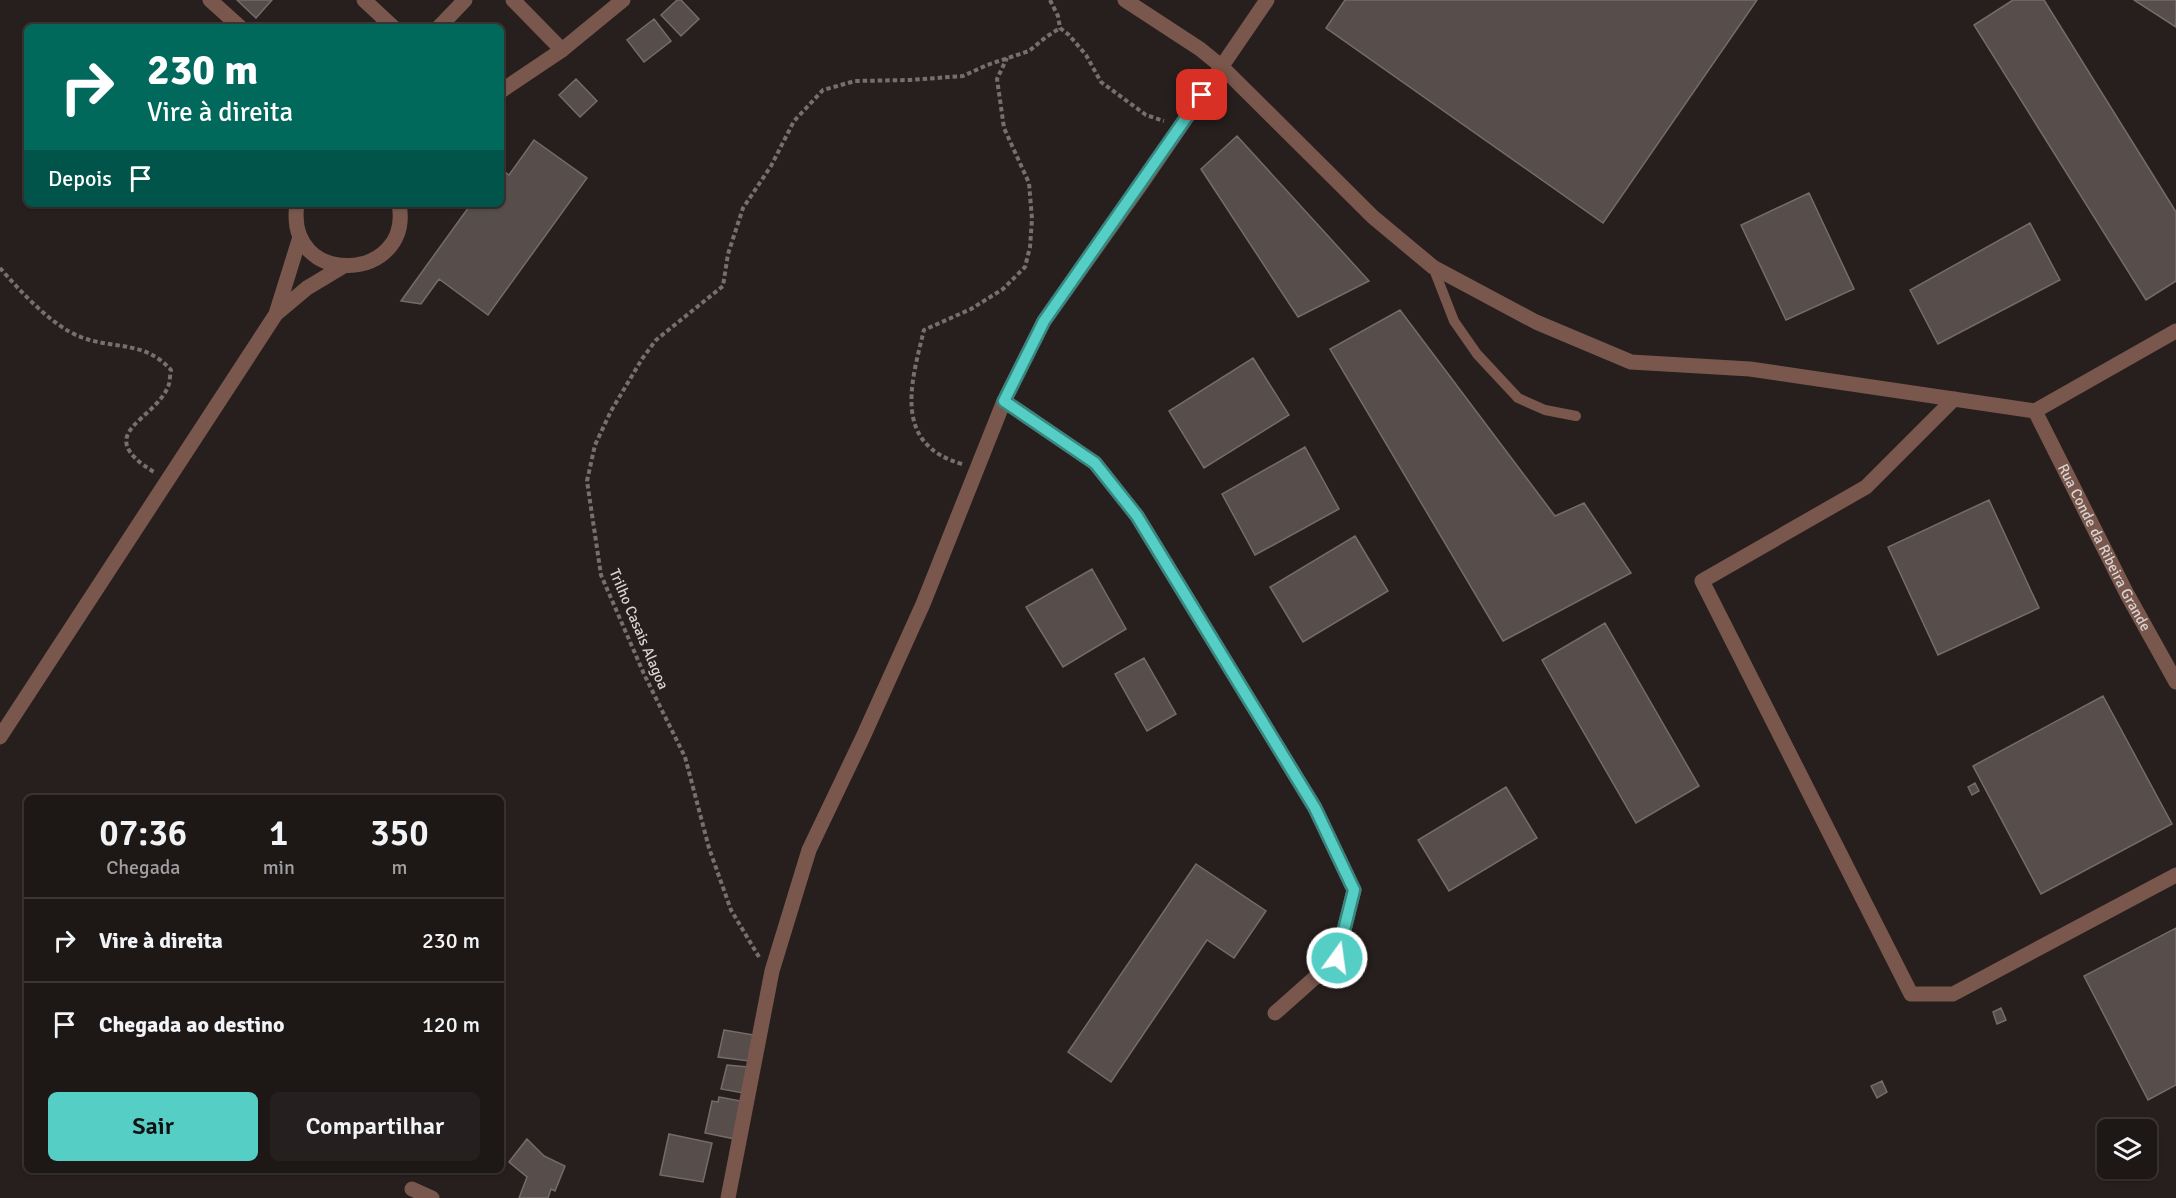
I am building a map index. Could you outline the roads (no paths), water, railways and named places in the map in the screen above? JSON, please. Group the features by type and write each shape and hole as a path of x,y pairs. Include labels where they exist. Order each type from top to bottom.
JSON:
{"street":[{"path":"210,0 237,24"},
{"path":"364,0 390,24"},
{"path":"442,24 465,0"},
{"path":"513,0 562,50"},
{"path":"504,89 562,50 623,0"},
{"path":"1125,0 1200,49 1221,66 1373,217 1433,267 1536,322 1631,362 1750,369 2035,411 2176,331"},
{"path":"728,1198 771,978 809,850 923,604 1004,401 1044,321 1267,0"},
{"path":"297,207 295,217 300,237 310,252 324,262 342,267 361,266 378,258 392,244 399,226 400,207"},
{"path":"0,737 276,314 300,237"},
{"path":"276,314 307,288 342,267"},
{"path":"1954,399 1866,487 1702,581 1911,994 1953,994 2176,875"},
{"path":"1004,401 1095,463 1137,516 1315,808 1354,890 1337,958 1275,1012"},
{"name":"Rua Conde da Ribeira Grande","path":"2035,411 2127,594 2176,682"},
{"path":"412,1190 432,1198"}],"lane":[{"path":"1433,267 1454,321 1477,354 1518,398 1545,410 1576,416"}]}
